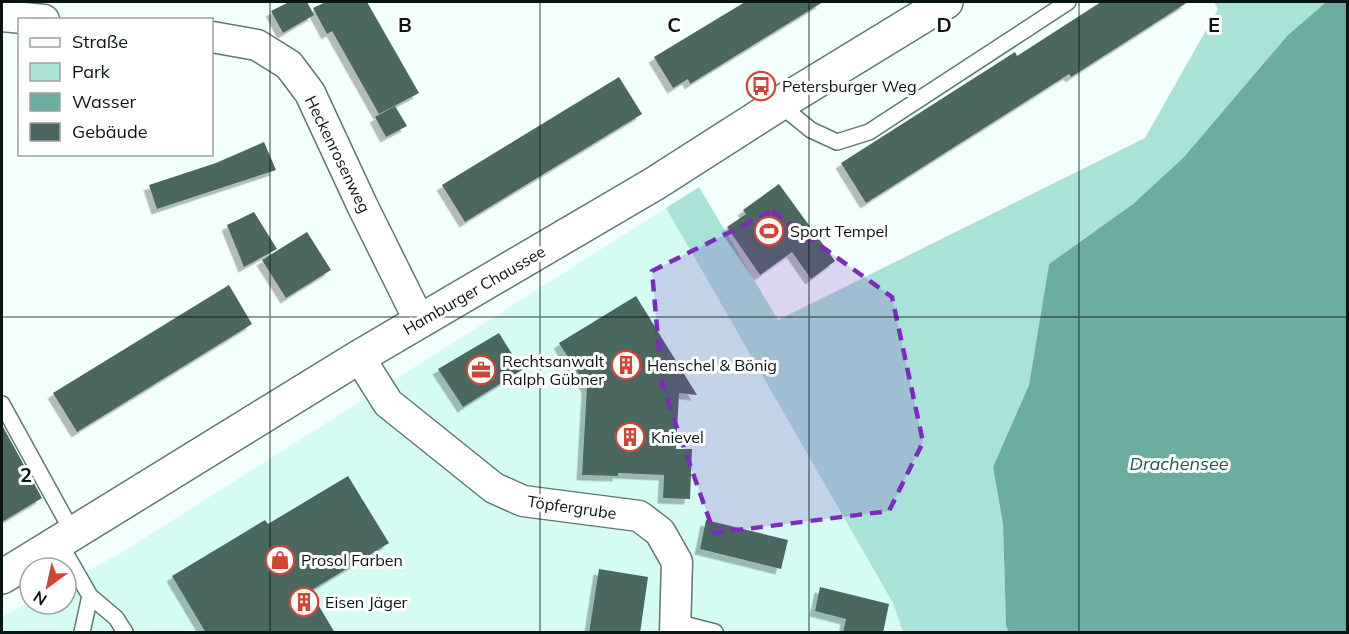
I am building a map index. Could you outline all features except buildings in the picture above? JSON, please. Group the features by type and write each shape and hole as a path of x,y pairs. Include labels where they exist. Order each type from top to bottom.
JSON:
{"main road":[{"name":"Hamburger Chaussee","path":"2,577 359,357 654,184 946,2"}],"street":[{"path":"2,16 23,18"},
{"name":"Heckenrosenweg","path":"213,37 257,45 289,65 310,93 420,322"},
{"name":"Töpfergrube","path":"359,357 388,403 494,488 523,501 639,516 660,532 677,562 676,627"}],"lane":[{"path":"779,104 811,130 837,142 870,132 1068,2"},
{"path":"2,404 66,538 90,596 116,618 125,633"},
{"path":"82,633 82,624 90,596"},
{"path":"676,627 715,633"}],"highlighted area":[{"path":"772,211 892,297 923,442 889,511 714,533 662,385 652,271"}],"shaded area":[{"path":"666,208 893,603 903,632 2,632 2,617 18,608 18,616 78,616 78,576 121,553"}],"green space":[{"path":"1214,2 1326,2 1287,36 1184,157 1133,204 1049,264 1029,385 993,467 1003,524 1006,625 1009,632 903,632 893,603 666,208 699,187 778,320 1145,138 1218,9"}],"water":[{"name":"Drachensee","path":"1326,2 1348,2 1347,632 1009,632 1006,626 1003,524 993,467 1029,385 1049,264 1133,204 1184,157 1287,36"}],"place":[{"name":"Petersburger Weg","path":"761,86"},
{"name":"Sport Tempel","path":"769,231"},
{"name":"Henschel & Bönig","path":"626,365"},
{"name":"Rechtsanwalt Ralph Gübner","path":"481,370"},
{"name":"Knievel","path":"630,437"},
{"name":"Prosol Farben","path":"280,560"},
{"name":"Eisen Jäger","path":"304,602"}]}
